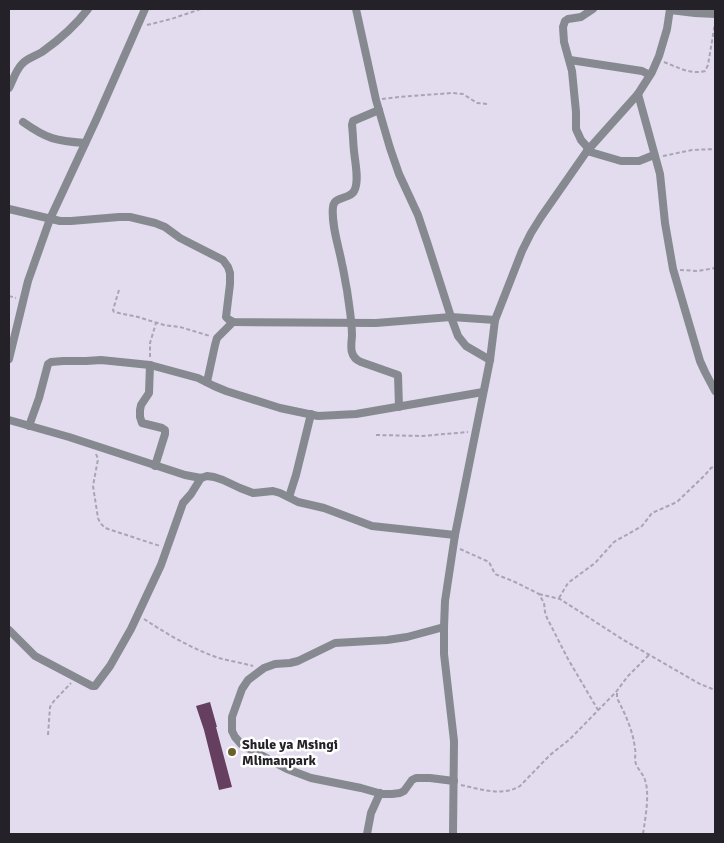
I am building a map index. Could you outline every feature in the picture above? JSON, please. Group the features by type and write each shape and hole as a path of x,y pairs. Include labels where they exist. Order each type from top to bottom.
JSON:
{"street":[{"path":"9,88 23,62 50,46 83,16 88,9"},
{"path":"9,360 28,281 50,219 145,9"},
{"path":"356,9 379,110 399,174 418,215 450,317 458,336 466,346 490,360"},
{"path":"593,9 581,17 568,19 563,26 564,42 570,60 576,129 588,150 610,159 639,161 655,157"},
{"path":"453,834 454,741 444,654 445,601 453,545 490,360 495,320 531,233 588,150 638,94 650,74 667,29 670,9 695,14 715,14"},
{"path":"570,60 642,71 650,74"},
{"path":"638,94 660,180 665,223 674,269 700,361 715,391"},
{"path":"379,110 353,121 355,189 350,195 333,204 336,237 343,265 352,322 351,351 356,360 398,375 399,407"},
{"path":"23,122 37,132 52,139 86,143"},
{"path":"9,209 50,219 71,221 130,217 165,227 180,238 223,260 228,267 230,284 226,317 232,322 376,323 450,317 495,320"},
{"path":"206,382 217,338 232,322"},
{"path":"29,426 39,398 46,367 51,362 63,360 108,360 173,370 198,378 226,391 280,408 318,416 342,416 483,392"},
{"path":"150,365 149,393 141,405 140,418 142,423 165,430 155,466"},
{"path":"289,497 311,414"},
{"path":"9,420 92,444 185,475 201,478 207,476 223,480 252,493 280,493 298,502 324,508 372,526 455,535"},
{"path":"9,630 34,656 95,686 110,666 137,615 161,564 183,503 201,478"},
{"path":"444,627 387,640 335,642 298,661 275,664 264,668 248,680 242,689 232,716 232,731 242,745 288,769 311,778 380,793 400,793 416,778 454,782"},
{"path":"367,834 371,813 380,793"}],"path":[{"path":"137,28 201,9"},
{"path":"657,59 693,72 705,71 708,65 715,20"},
{"path":"376,100 452,93 463,94 477,103 487,104"},
{"path":"655,157 692,150 715,149"},
{"path":"674,269 698,271 715,268"},
{"path":"118,290 114,312 188,329 217,338"},
{"path":"150,365 150,343 156,323"},
{"path":"376,435 422,436 475,431"},
{"path":"92,444 98,459 93,486 99,522 108,529 167,549"},
{"path":"559,598 568,583 595,563 614,542 642,526 652,513 677,502 715,466"},
{"path":"453,545 489,562 495,574 539,594 559,598 649,655 700,684 715,690"},
{"path":"539,594 544,603 544,612 547,618 568,659 598,710"},
{"path":"137,615 180,641 200,650 220,658 264,668"},
{"path":"454,782 492,792 506,792 515,789 525,782 550,756 570,739 649,655"},
{"path":"48,735 50,707 76,678"},
{"path":"616,692 633,737 636,763 643,774 646,785 643,834"}],"building":[{"path":"210,702 232,787 219,790 196,706"}],"place":[{"name":"Shule ya Msingi Mlimanpark","path":"232,752"}]}
